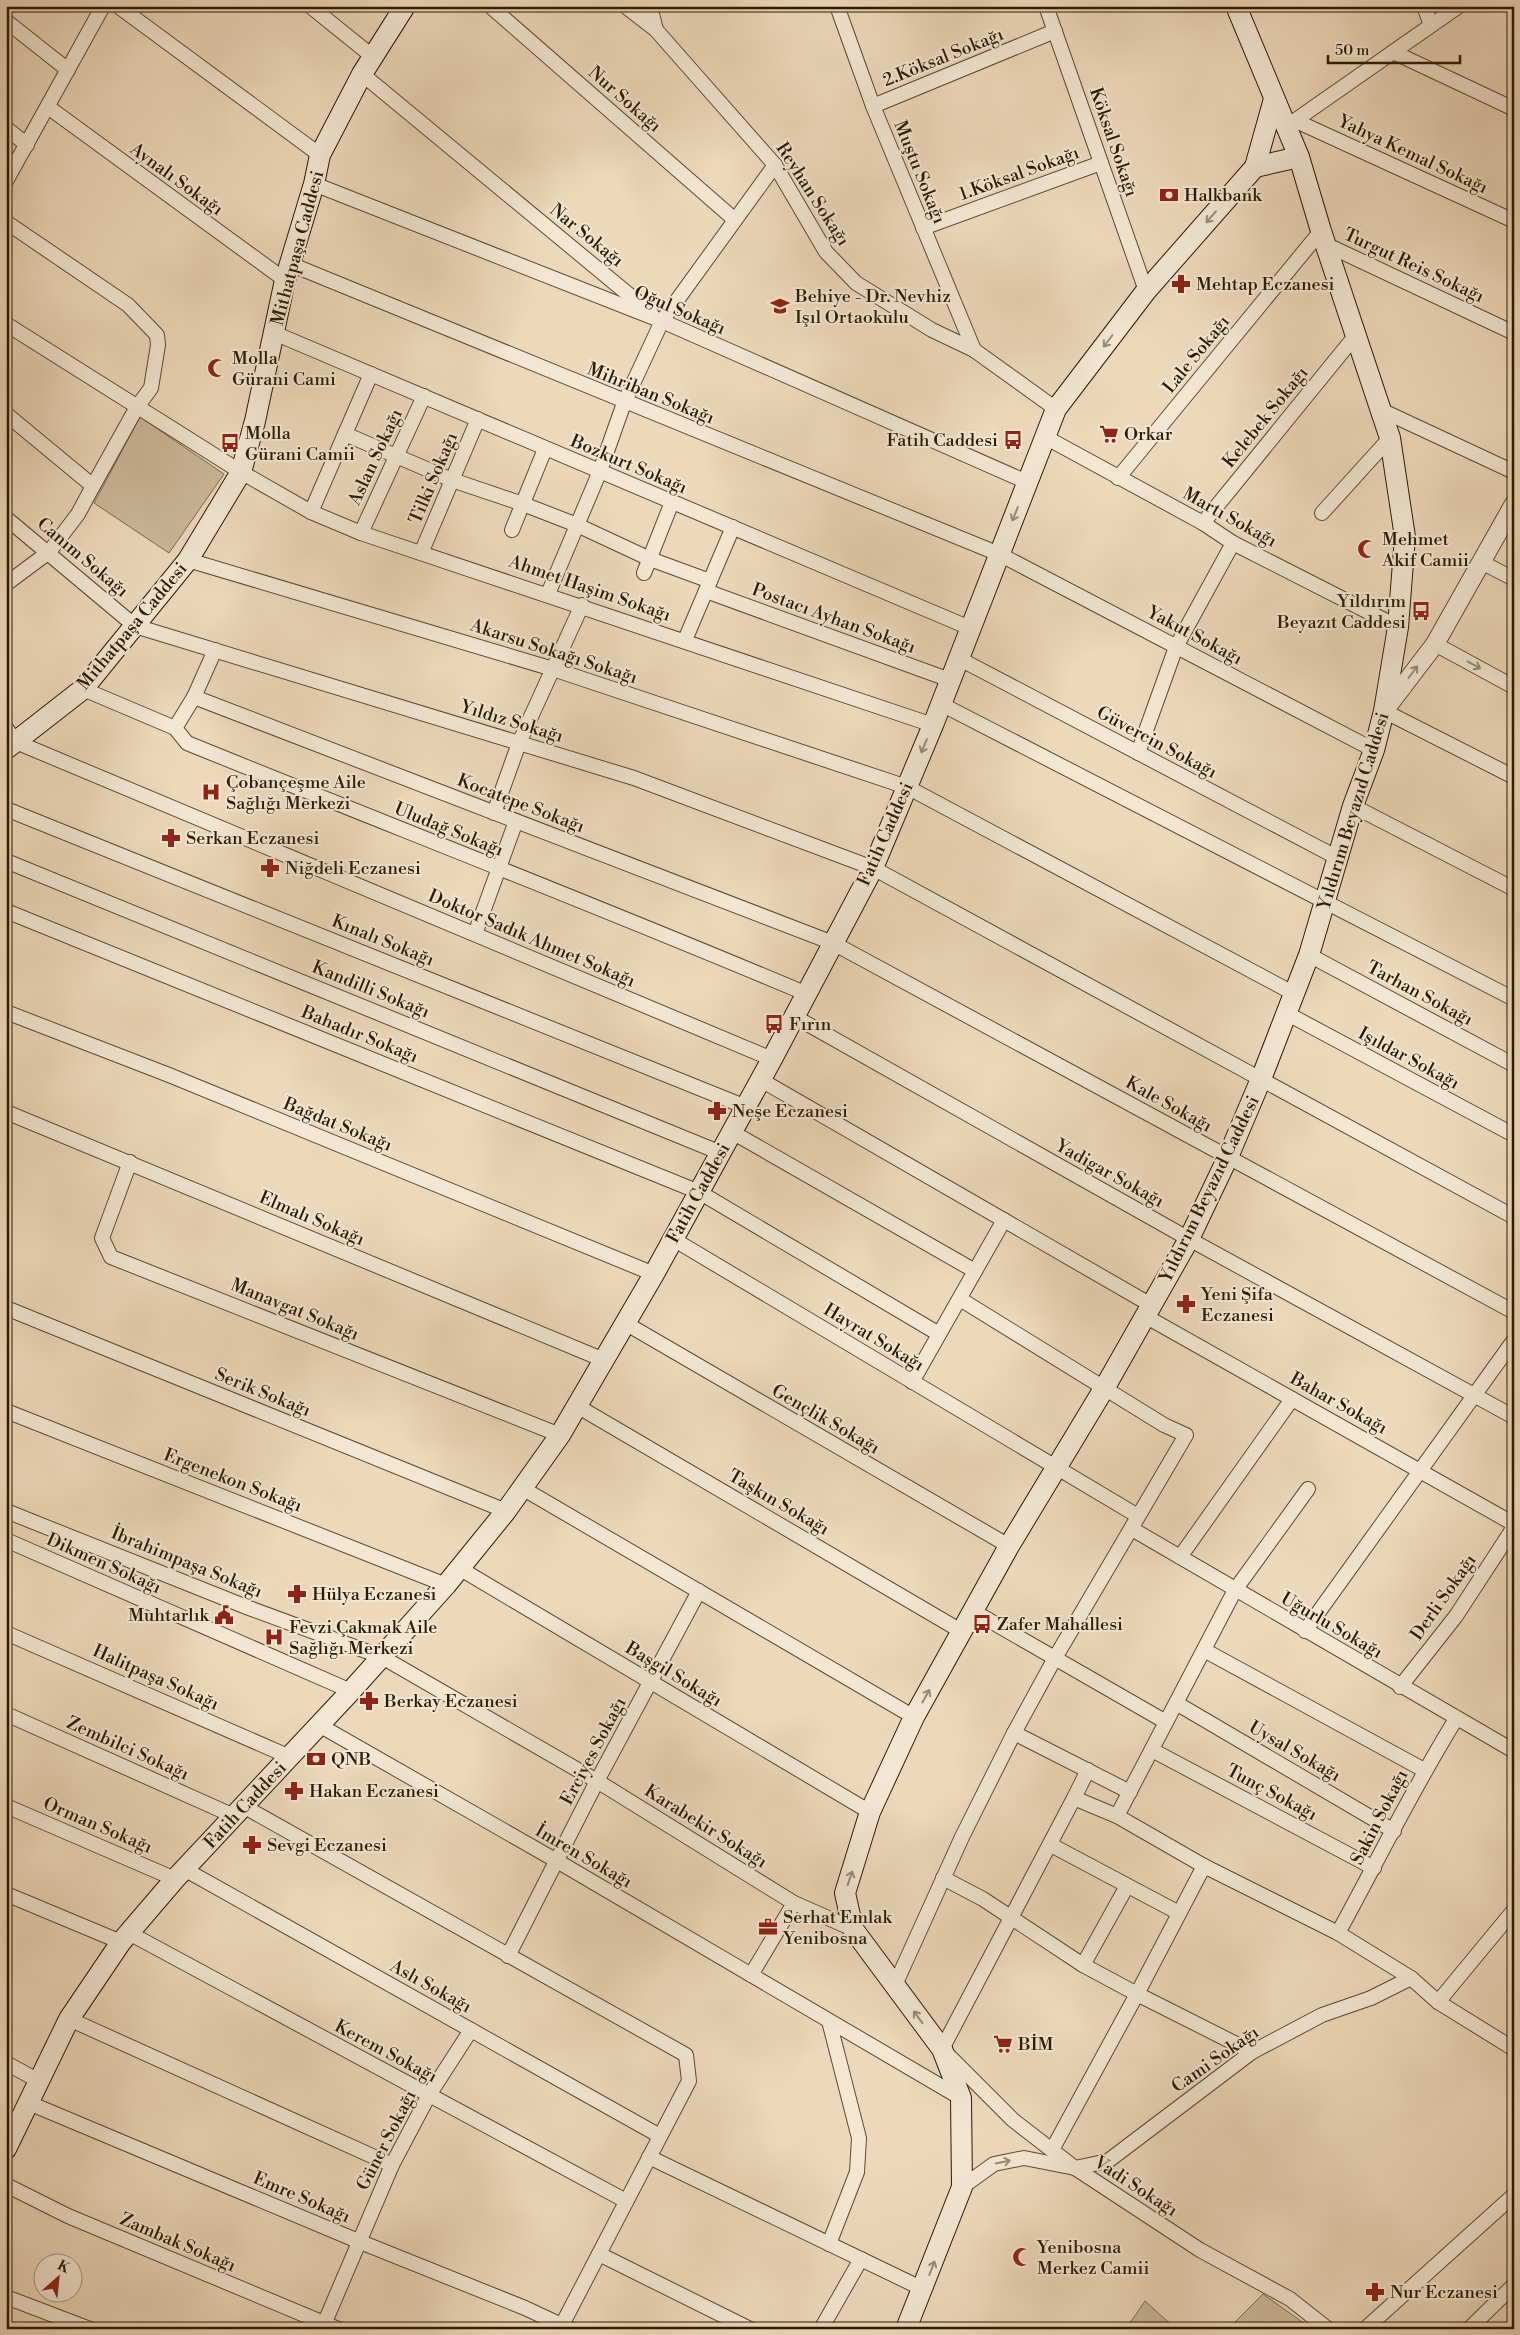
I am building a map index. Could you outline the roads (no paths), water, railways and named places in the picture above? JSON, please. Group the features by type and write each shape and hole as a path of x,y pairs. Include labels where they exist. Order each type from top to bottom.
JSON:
{"main road":[{"name":"Mithatpaşa Caddesi","path":"10,739 83,688 188,560 241,472 288,272 314,184 320,155 372,56 405,6"},
{"name":"Yıldırım Beyazıd Caddesi","path":"906,2329 962,2187 961,2098 942,2049 853,1929 845,1893 870,1812 914,1717 1009,1546 1105,1387 1189,1239 1228,1158 1309,955 1353,806 1374,750 1384,711 1398,627 1405,537 1390,438 1323,237 1291,124 1274,100 1236,6"},
{"name":"Fatih Caddesi","path":"6,2149 69,2019 125,1938 179,1874 351,1691 446,1585 506,1511 560,1435 654,1274 721,1153 873,868 933,725 1056,409 1146,291 1255,167 1274,100"},
{"path":"1255,167 1299,157"}],"street":[{"path":"6,181 103,6"},
{"path":"118,6 320,155"},
{"path":"310,6 372,56"},
{"name":"Nur Sokağı","path":"490,6 735,220"},
{"name":"Reyhan Sokağı","path":"625,6 656,30 776,165 826,252 856,283 932,330 974,350"},
{"path":"650,6 656,30"},
{"name":"Muştu Sokağı","path":"837,6 873,106 974,350"},
{"name":"Köksal Sokağı","path":"1046,6 1146,291"},
{"path":"1424,6 1431,25"},
{"path":"1291,124 1459,6"},
{"path":"6,21 68,70"},
{"name":"2.Köksal Sokağı","path":"873,106 1055,31"},
{"path":"1393,52 1514,109"},
{"name":"Nar Sokağı","path":"362,74 662,321"},
{"name":"Aynalı Sokağı","path":"48,107 288,272"},
{"name":"Yahya Kemal Sokağı","path":"1291,124 1514,221"},
{"path":"6,128 27,145"},
{"name":"1.Köksal Sokağı","path":"923,228 1101,163"},
{"path":"548,594 600,471 624,402 662,321 776,165"},
{"name":"Oğul Sokağı","path":"314,184 662,321 1027,482"},
{"path":"6,222 128,305 157,335 158,345 151,388 137,407 78,514 48,552 6,584"},
{"name":"Turgut Reis Sokağı","path":"1323,237 1514,333"},
{"name":"Lale Sokağı","path":"1118,478 1323,237"},
{"name":"Mihriban Sokağı","path":"288,272 624,402 999,554"},
{"name":"Ahmet Haşim Sokağı","path":"6,324 241,472 311,512 361,533 422,551 933,725"},
{"name":"Bozkurt Sokağı","path":"274,333 970,628"},
{"name":"Kelebek Sokağı","path":"1203,523 1356,335"},
{"path":"974,350 1056,409"},
{"path":"311,512 371,374"},
{"name":"Aslan Sokağı","path":"361,533 424,396"},
{"path":"1381,410 1514,472"},
{"path":"6,414 93,486"},
{"name":"Tilki Sokağı","path":"422,551 478,419"},
{"name":"Postacı Ayhan Sokağı","path":"345,434 452,480 577,525 708,586 950,680"},
{"name":"Martı Sokağı","path":"1045,437 1203,523 1233,543 1398,627"},
{"path":"1322,513 1390,438"},
{"path":"512,530 545,449"},
{"path":"644,573 672,502"},
{"path":"1514,504 1435,644 1384,711 1514,778"},
{"name":"Canım Sokağı","path":"6,518 135,626"},
{"path":"685,640 732,527"},
{"path":"1138,753 1176,647 1233,543"},
{"name":"Yakut Sokağı","path":"999,554 1374,750"},
{"name":"Akarsu Sokağı Sokağı","path":"188,560 553,669 907,787 1293,993"},
{"path":"1480,562 1514,579"},
{"path":"494,812 518,743 582,605"},
{"name":"Yıldız Sokağı","path":"135,626 634,778 873,868 1514,1217"},
{"path":"1435,644 1514,687"},
{"path":"175,728 194,697 216,650"},
{"name":"Güvercin Sokağı","path":"958,658 1338,858"},
{"name":"Uludağ Sokağı","path":"83,688 175,728 187,744 497,869 629,919 807,994"},
{"name":"Kocatepe Sokağı","path":"194,697 834,943"},
{"path":"941,704 1514,999"},
{"name":"Doktor Sadık Ahmet Sokağı","path":"10,739 772,1059"},
{"path":"1353,806 1514,889"},
{"name":"Kınalı Sokağı","path":"6,809 746,1107"},
{"path":"475,934 516,821"},
{"name":"Kandilli Sokağı","path":"6,861 721,1153"},
{"name":"Bahadır Sokağı","path":"6,911 699,1192 939,1334"},
{"name":"Kale Sokağı","path":"834,943 1514,1312"},
{"name":"Tarhan Sokağı","path":"1309,955 1514,1065"},
{"name":"Bağdat Sokağı","path":"6,1012 169,1075 654,1274"},
{"name":"Işıldar Sokağı","path":"1286,1013 1514,1136"},
{"name":"Yadigar Sokağı","path":"795,1017 1189,1239 1514,1417"},
{"name":"Bahar Sokağı","path":"761,1080 1004,1220 1292,1399 1514,1526"},
{"name":"Elmalı Sokağı","path":"6,1112 604,1360"},
{"path":"732,1132 975,1271"},
{"name":"Manavgat Sokağı","path":"130,1162 102,1238 111,1256 560,1435"},
{"path":"912,1382 1004,1220"},
{"name":"Hayrat Sokağı","path":"673,1239 1056,1468"},
{"path":"895,1985 943,1878 1014,1733 1055,1658 1186,1435 1164,1425 960,1299"},
{"name":"Serik Sokağı","path":"6,1308 506,1511"},
{"name":"Gençlik Sokağı","path":"625,1324 1009,1546"},
{"path":"1305,1631 1514,1340"},
{"path":"1180,1557 1292,1399"},
{"name":"Taşkın Sokağı","path":"577,1406 961,1631"},
{"name":"Ergenekon Sokağı","path":"6,1411 446,1585"},
{"path":"1056,1468 1138,1516"},
{"path":"522,1488 914,1717"},
{"path":"1117,1816 1235,1590 1308,1489"},
{"name":"İbrahimpaşa Sokağı","path":"6,1511 249,1608 382,1657 598,1781"},
{"name":"Derli Sokağı","path":"1400,1687 1456,1616 1514,1526"},
{"name":"Uğurlu Sokağı","path":"1132,1529 1400,1687 1514,1751"},
{"name":"Dikmen Sokağı","path":"6,1540 351,1691"},
{"name":"Başgil Sokağı","path":"459,1568 870,1812"},
{"name":"Erciyes Sokağı","path":"508,1956 598,1781 699,1592"},
{"path":"973,1611 1166,1722"},
{"name":"Halitpaşa Sokağı","path":"6,1633 290,1756"},
{"path":"1204,1650 1424,1770"},
{"name":"Uysal Sokağı","path":"1176,1703 1394,1831"},
{"name":"Zembilci Sokağı","path":"6,1714 239,1811 508,1956 686,2055 689,2081 660,2136"},
{"name":"Sakin Sokağı","path":"1338,1934 1394,1831 1424,1770 1456,1719"},
{"name":"İmren Sokağı","path":"319,1725 557,1861 961,2098"},
{"path":"1014,1733 1130,1792"},
{"name":"Tunç Sokağı","path":"1152,1750 1374,1868"},
{"path":"942,2049 1051,1845 1088,1770"},
{"name":"Karabekir Sokağı","path":"598,1781 794,1903 853,1929"},
{"path":"1074,1798 1117,1816 1204,1866 1338,1934 1411,1978 1438,2002 1514,2049"},
{"name":"Orman Sokağı","path":"6,1806 179,1874"},
{"path":"1051,1845 1179,1913"},
{"path":"1052,2150 1204,1866"},
{"name":"Aslı Sokağı","path":"179,1874 471,2030 660,2136"},
{"path":"943,1878 983,1899 1083,1965 1252,2052"},
{"path":"1083,1965 1127,1886"},
{"name":"Kerem Sokağı","path":"6,1894 125,1938 429,2095 626,2201"},
{"path":"751,1975 794,1903"},
{"path":"1438,2002 1514,1910"},
{"name":"Cami Sokağı","path":"1075,2168 1108,2160 1252,2052 1322,2015 1371,1998 1411,1978"},
{"path":"69,2019 392,2165"},
{"path":"829,2021 859,2138 857,2172 829,2244"},
{"name":"Güner Sokağı","path":"323,2326 392,2165 429,2095 471,2030"},
{"name":"Vadi Sokağı","path":"942,2049 1013,2120 1075,2168 1200,2250 1290,2299 1328,2329"},
{"path":"6,2063 39,2081"},
{"name":"Emre Sokağı","path":"28,2102 358,2241 525,2308 566,2327"},
{"path":"566,2327 599,2254 660,2136"},
{"path":"649,2157 923,2289"},
{"path":"962,2187 994,2164 1024,2158 1075,2168"},
{"name":"Zambak Sokağı","path":"6,2185 68,2216 323,2326 338,2329"},
{"path":"1365,2329 1514,2195"},
{"path":"599,2254 750,2329"},
{"path":"821,2329 861,2259"},
{"path":"1469,2329 1514,2285"},
{"path":"6,2297 90,2329"}],"place":[{"name":"Halkbank","path":"1169,195"},
{"name":"Mehtap Eczanesi","path":"1181,284"},
{"name":"Behiye - Dr. Nevhiz Işıl Ortaokulu","path":"780,306"},
{"name":"Molla Gürani Cami","path":"217,368"},
{"name":"Orkar","path":"1109,434"},
{"name":"Fatih Caddesi","path":"1013,440"},
{"name":"Molla Gürani Camii","path":"230,443"},
{"name":"Mehmet Akif Camii","path":"1367,549"},
{"name":"Yıldırım Beyazıt Caddesi","path":"1421,611"},
{"name":"Çobançeşme Aile Sağlığı Merkezi","path":"211,792"},
{"name":"Serkan Eczanesi","path":"171,838"},
{"name":"Niğdeli Eczanesi","path":"270,868"},
{"name":"Fırın","path":"774,1024"},
{"name":"Neşe Eczanesi","path":"717,1111"},
{"name":"Yeni Şifa Eczanesi","path":"1186,1304"},
{"name":"Hülya Eczanesi","path":"297,1594"},
{"name":"Muhtarlık","path":"224,1615"},
{"name":"Zafer Mahallesi","path":"982,1624"},
{"name":"Fevzi Çakmak Aile Sağlığı Merkezi","path":"274,1637"},
{"name":"Berkay Eczanesi","path":"369,1701"},
{"name":"QNB","path":"316,1759"},
{"name":"Hakan Eczanesi","path":"294,1791"},
{"name":"Sevgi Eczanesi","path":"252,1845"},
{"name":"Serhat Emlak Yenibosna","path":"768,1927"},
{"name":"BİM","path":"1003,2044"},
{"name":"Yenibosna Merkez Camii","path":"1022,2257"},
{"name":"Nur Eczanesi","path":"1375,2292"}]}
